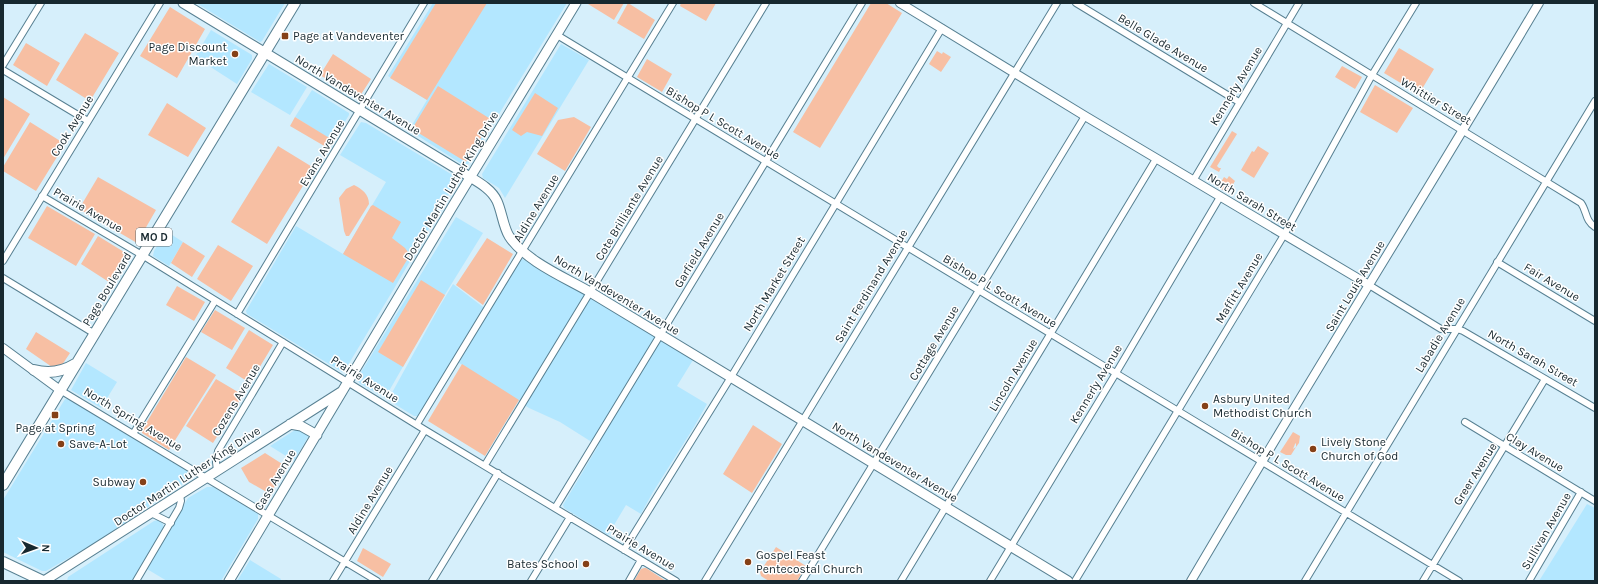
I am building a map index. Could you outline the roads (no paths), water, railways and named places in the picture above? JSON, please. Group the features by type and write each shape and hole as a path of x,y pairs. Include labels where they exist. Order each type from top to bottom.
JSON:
{"main road":[{"name":"North Vandeventer Avenue","path":"183,3 470,176 492,193 497,200 509,236 523,251 540,263 1068,581"},
{"name":"Page Boulevard","path":"3,485 295,3"},
{"name":"Doctor Martin Luther King Drive","path":"44,581 342,392 470,176 576,3"},
{"path":"34,370 45,372 61,371 77,363"},
{"name":"Cass Avenue","path":"229,581 342,392"},
{"path":"290,424 305,427 317,435"},
{"path":"3,562 44,581"}],"street":[{"path":"3,65 41,3"},
{"name":"Cook Avenue","path":"3,261 160,3"},
{"name":"Evans Avenue","path":"238,314 424,3"},
{"name":"Aldine Avenue","path":"417,424 673,3"},
{"name":"Cote Brilliante Avenue","path":"485,465 766,3"},
{"name":"Garfield Avenue","path":"555,508 862,3"},
{"name":"North Sarah Street","path":"900,3 1156,159 1441,329 1457,329 1463,331 1595,408"},
{"name":"Saint Ferdinand Avenue","path":"705,581 1057,3"},
{"name":"Belle Glade Avenue","path":"1076,3 1087,6 1239,102"},
{"name":"Whittier Street","path":"1254,3 1581,203 1584,207 1588,221 1595,227"},
{"name":"Kennerly Avenue","path":"1193,181 1299,3"},
{"name":"Maffitt Avenue","path":"1075,581 1284,235 1372,75 1416,3"},
{"name":"Saint Louis Avenue","path":"1191,581 1261,462 1463,131 1539,3"},
{"name":"North Market Street","path":"624,550 731,377 942,28"},
{"name":"Bishop P L Scott Avenue","path":"557,35 1460,581"},
{"path":"3,70 88,121"},
{"name":"Labadie Avenue","path":"1305,581 1595,101"},
{"name":"Cottage Avenue","path":"802,581 1085,116"},
{"name":"Lincoln Avenue","path":"901,581 1156,159"},
{"name":"Prairie Avenue","path":"42,196 142,255 426,430 676,581"},
{"name":"Kennerly Avenue","path":"990,581 1116,373 1220,197"},
{"name":"Fair Avenue","path":"1497,262 1595,321"},
{"path":"3,278 95,334"},
{"path":"133,434 215,301"},
{"name":"Cozens Avenue","path":"217,471 216,462 218,451 283,342"},
{"name":"North Spring Avenue","path":"3,348 60,390 377,581"},
{"name":"Greer Avenue","path":"1422,581 1546,379"},
{"name":"Clay Avenue","path":"1465,422 1595,501"},
{"name":"Aldine Avenue","path":"333,581 426,430"},
{"path":"432,581 498,473"},
{"name":"Sullivan Avenue","path":"1529,581 1581,492"},
{"path":"136,581 179,508 181,502 180,495"},
{"path":"151,513 171,523"},
{"path":"531,581 570,517"},
{"path":"628,581 641,560"}],"place":[{"name":"Page at Vandeventer","path":"285,36"},
{"name":"Page Discount Market","path":"235,54"},
{"name":"Asbury United Methodist Church","path":"1205,406"},
{"name":"Page at Spring","path":"55,415"},
{"name":"Save-A-Lot","path":"61,444"},
{"name":"Lively Stone Church of God","path":"1313,449"},
{"name":"Subway","path":"143,482"},
{"name":"Gospel Feast Pentecostal Church","path":"748,562"},
{"name":"Bates School","path":"586,564"}]}
